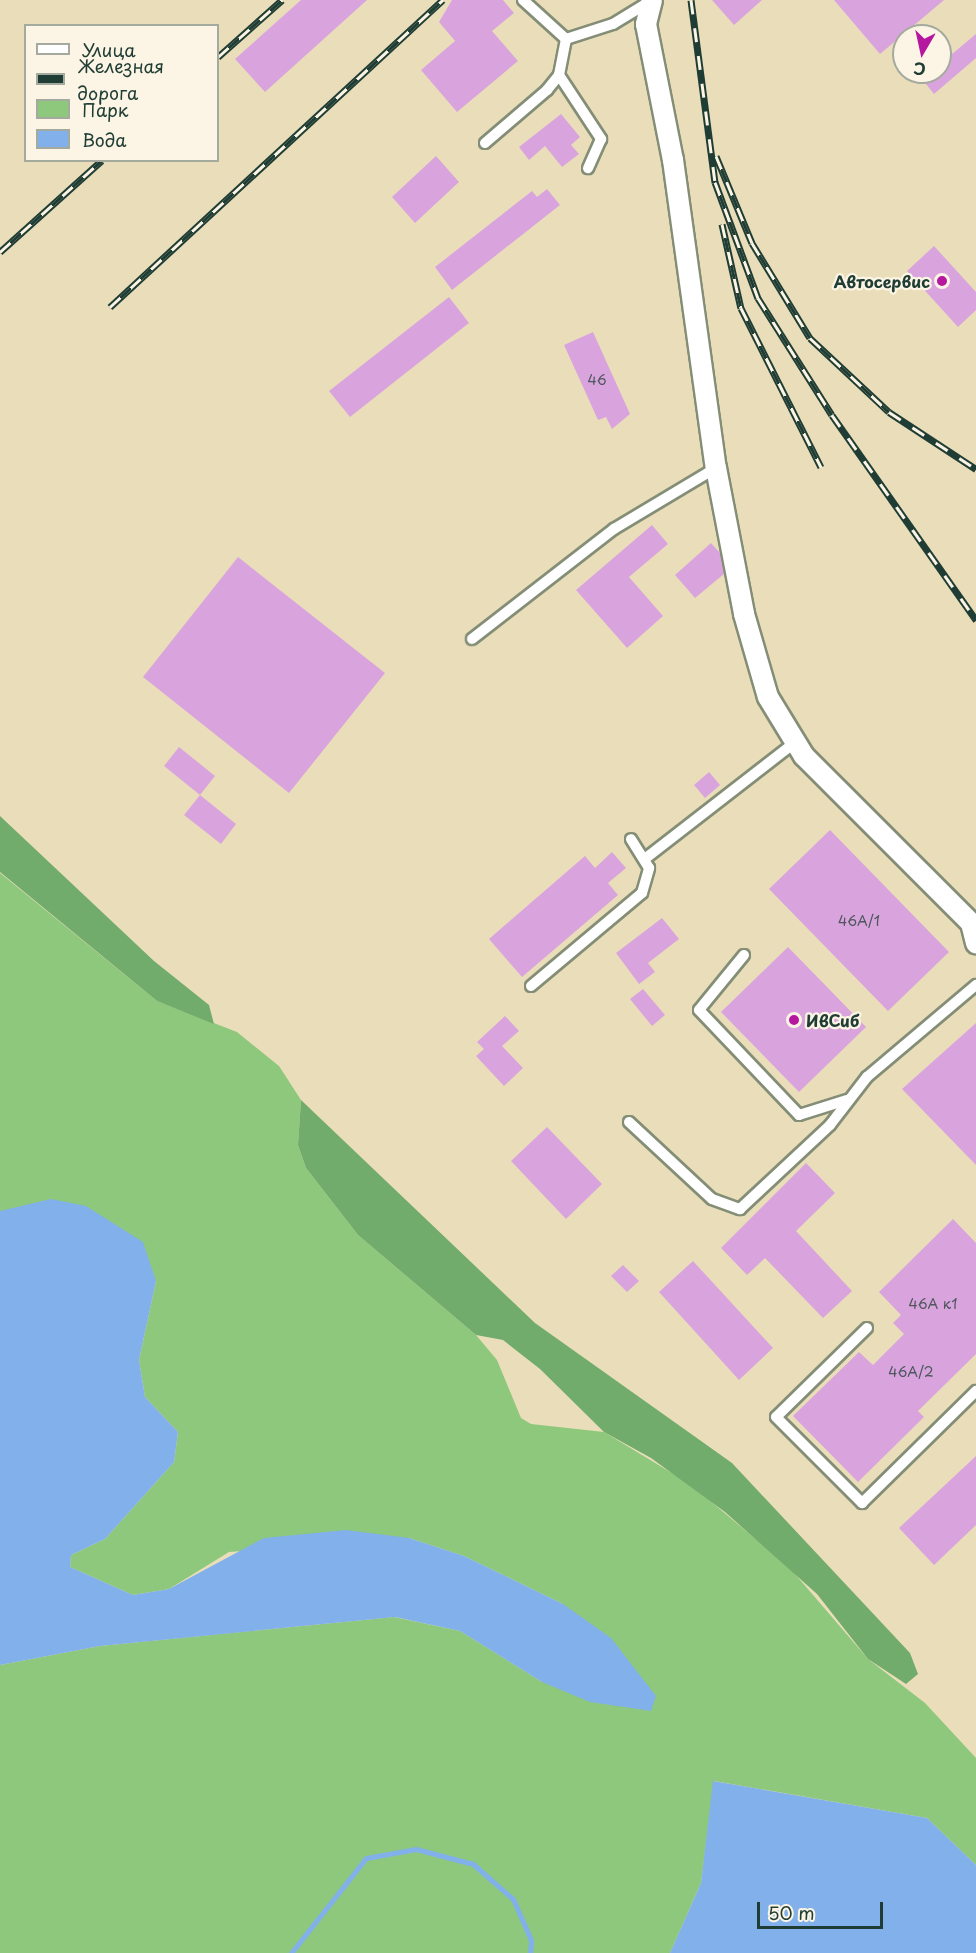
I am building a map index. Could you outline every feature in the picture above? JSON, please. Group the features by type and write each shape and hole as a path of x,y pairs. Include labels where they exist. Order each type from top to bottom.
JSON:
{"street":[{"path":"651,1 646,24 674,160 716,468 744,614 768,697 794,742 971,923 976,943"}],"lane":[{"path":"523,0 566,39"},
{"path":"566,39 613,24 651,1"},
{"path":"485,143 560,75 566,39"},
{"path":"560,75 601,139 588,168"},
{"path":"472,639 614,529 716,468"},
{"path":"646,858 794,742"},
{"path":"531,986 642,893 648,881 646,858 631,839"},
{"path":"744,955 699,1010 799,1115 847,1100"},
{"path":"629,1122 712,1199 740,1209 830,1125 867,1077 976,985"},
{"path":"867,1329 777,1417 862,1503 976,1391"}],"green space":[{"path":"0,816 154,961 209,1005 214,1024 157,1001 0,872"},
{"path":"0,873 157,1001 237,1032 279,1066 301,1100 298,1145 306,1168 358,1235 476,1335 497,1360 521,1418 531,1424 604,1432 690,1484 789,1567 868,1659 925,1703 976,1758 976,1865 927,1818 714,1781 701,1883 670,1953 0,1953 0,1665 100,1646 394,1617 460,1631 542,1682 563,1604 464,1556 409,1538 229,1552 169,1589 133,1595 70,1567 71,1555 105,1539 174,1462 178,1432 145,1397 139,1360 156,1281 0,1211"},
{"path":"301,1100 535,1323 732,1463 910,1653 918,1674 906,1684 868,1659 817,1594 725,1512 651,1458 604,1432 540,1369 503,1340 476,1335 358,1235 306,1168 298,1145"}],"water":[{"path":"51,1199 86,1206 143,1242 156,1281 139,1360 145,1397 178,1432 174,1462 105,1539 71,1555 70,1567 133,1595 169,1589 264,1538 346,1530 409,1538 464,1556 563,1604 611,1638 656,1696 651,1711 590,1702 542,1682 460,1631 395,1617 100,1646 0,1665 0,1211"},
{"path":"713,1781 927,1818 976,1865 976,1953 670,1953 701,1883"}],"building":[{"path":"301,0 367,0 265,92 235,59"},
{"path":"452,0 503,0 514,13 492,31 518,61 457,112 421,70 455,41 439,22"},
{"path":"712,0 762,0 734,25"},
{"path":"834,0 944,0 916,24 892,24 892,44 880,54"},
{"path":"976,34 976,58 952,79 952,54"},
{"path":"926,84 946,84 934,94"},
{"path":"561,114 580,137 571,145 579,154 562,167 545,146 529,160 519,147"},
{"path":"436,156 459,182 415,223 392,197"},
{"path":"547,189 560,205 452,290 435,267 532,191 537,197"},
{"name":"Автосервис","path":"934,246 976,292 976,310 958,327 907,271"},
{"path":"449,297 469,323 350,417 329,391"},
{"path":"593,332 630,414 612,429 606,417 598,420 564,345"},
{"path":"652,525 668,544 629,577 663,616 627,648 576,590"},
{"path":"711,543 720,553 724,574 695,598 675,575"},
{"path":"238,557 385,673 289,793 143,677"},
{"path":"179,747 215,776 200,795 164,766"},
{"path":"709,772 720,785 705,798 694,785"},
{"path":"200,795 236,824 221,844 184,815"},
{"path":"830,830 949,952 888,1011 769,889"},
{"path":"612,852 626,868 608,883 618,895 522,977 489,939 585,856 595,868"},
{"path":"662,918 679,939 648,963 655,972 639,984 616,953"},
{"path":"788,947 866,1027 799,1092 721,1012"},
{"path":"643,989 665,1015 652,1026 630,999"},
{"path":"505,1016 519,1031 502,1046 523,1068 504,1086 476,1056 484,1049 477,1042"},
{"path":"976,1023 976,1165 902,1089"},
{"path":"547,1127 602,1184 566,1219 511,1161"},
{"path":"806,1163 835,1193 796,1231 852,1291 823,1318 765,1258 747,1275 721,1248"},
{"path":"953,1219 976,1243 976,1354 918,1411 924,1417 858,1482 793,1416 859,1352 873,1365 904,1334 893,1323 901,1315 879,1292"},
{"path":"693,1261 773,1348 739,1380 659,1292"},
{"path":"623,1265 639,1281 627,1292 611,1276"},
{"path":"976,1456 976,1525 934,1565 899,1528"}],"waterway":[{"path":"291,1953 366,1858 416,1849 473,1864 513,1899 531,1940 530,1953"}],"railway":[{"path":"219,56 282,0"},
{"path":"110,307 443,0"},
{"path":"691,0 715,182 758,298 832,415 976,620"},
{"path":"716,156 752,243 810,338 889,412 976,469"},
{"path":"0,252 100,162"},
{"path":"722,224 741,308 821,467"}],"place":[{"name":"Автосервис","path":"942,281"},
{"name":"ИвСиб","path":"794,1020"}]}
